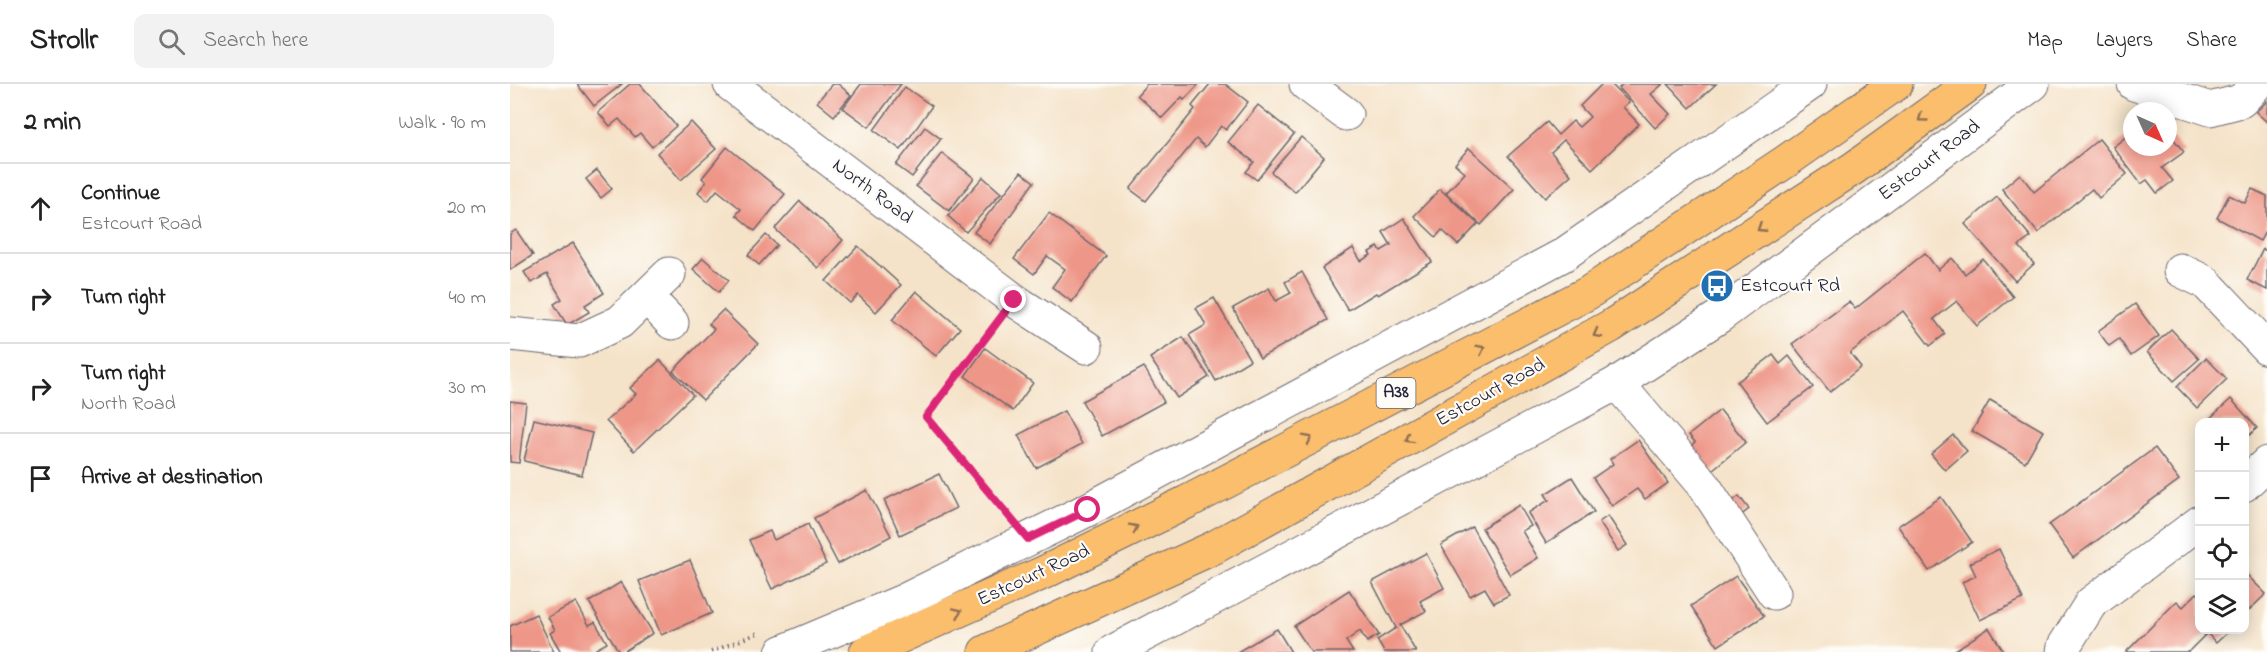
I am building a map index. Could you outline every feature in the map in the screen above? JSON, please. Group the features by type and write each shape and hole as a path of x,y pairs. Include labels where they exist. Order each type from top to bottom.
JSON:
{"main road":[{"name":"Estcourt Road","path":"866,652 1045,572 1157,517 1588,293 1785,162 1896,84"},
{"name":"Estcourt Road","path":"985,652 1214,548 1611,326 1854,168 1970,84"}],"street":[{"name":"North Road","path":"730,84 1014,300 1086,347"},
{"path":"1306,84 1346,114"},
{"name":"Estcourt Road","path":"782,652 903,601 1088,510 1563,255 1810,84"},
{"name":"Estcourt Road","path":"1112,652 1617,383 1720,316 2033,84"},
{"path":"2134,84 2210,109 2241,101 2257,84"},
{"path":"2201,272 2267,348"},
{"path":"510,334 579,341 620,322 658,285 672,323"},
{"path":"1617,383 1703,484 1773,592"},
{"path":"2249,480 2267,463"},
{"path":"2063,652 2064,646 2091,603 2195,525"},
{"path":"903,601 915,631"}],"path":[{"path":"1014,300 926,417 1028,539"}],"building":[{"path":"577,84 622,84 594,106"},
{"path":"630,84 640,84 676,126 652,147 640,133 635,137 619,119 610,126 598,112"},
{"path":"832,84 838,84 851,95 834,116 817,102"},
{"path":"861,84 901,84 869,127 843,108"},
{"path":"1147,84 1199,84 1184,100 1182,97 1162,118 1137,95"},
{"path":"1210,84 1225,84 1248,102 1226,130 1221,126 1205,147 1196,139 1146,201 1130,189 1195,109 1192,106"},
{"path":"1602,84 1611,84 1629,102 1623,107 1639,124 1592,169 1564,140 1551,152 1571,175 1545,198 1508,156 1547,122 1558,135 1573,121 1579,127 1590,117 1580,106"},
{"path":"1623,84 1663,84 1651,94 1670,114 1655,128 1619,88"},
{"path":"1668,84 1716,84 1690,108"},
{"path":"905,87 932,106 901,150 874,130"},
{"path":"2267,101 2267,122 2256,112"},
{"path":"1258,105 1294,134 1257,180 1246,172 1254,162 1228,142"},
{"path":"691,122 716,149 681,180 657,153"},
{"path":"925,127 941,139 912,177 896,165"},
{"path":"1301,137 1324,157 1295,192 1271,172"},
{"path":"2099,139 2127,174 2099,198 2092,189 2038,233 2002,189 2020,174 2034,192"},
{"path":"2123,139 2123,156 2177,156 2177,143 2184,152 2162,168 2173,181 2157,193 2147,180 2141,184 2113,147"},
{"path":"727,147 785,194 755,231 736,215 741,209 717,190 708,201 698,192 706,182 702,178"},
{"path":"1469,148 1514,189 1481,225 1446,193 1465,173 1455,164"},
{"path":"942,153 974,178 949,211 916,186"},
{"path":"597,170 612,189 601,198 586,179"},
{"path":"1021,172 1034,182 990,244 974,232"},
{"path":"983,177 1001,193 966,232 948,216"},
{"path":"1440,189 1478,224 1458,245 1442,230 1436,237 1414,216"},
{"path":"2252,189 2267,196 2267,228 2260,241 2217,218 2229,195 2245,203"},
{"path":"1997,197 2031,237 2019,246 2034,264 2015,281 1965,224"},
{"path":"800,201 843,240 818,268 775,229"},
{"path":"1049,213 1106,256 1072,302 1052,287 1065,269 1047,256 1034,274 1014,259"},
{"path":"1404,218 1432,262 1378,295 1376,293 1348,310 1322,268 1353,248 1361,261 1371,255 1369,252 1378,247 1381,251 1391,245 1383,232"},
{"path":"516,230 533,255 510,270 510,234"},
{"path":"766,235 777,245 759,265 748,255"},
{"path":"573,243 604,293 585,305 589,312 567,325 554,304 562,299 547,274 531,283 524,272"},
{"path":"858,246 901,285 876,312 858,295 850,303 826,281"},
{"path":"2263,249 2267,251 2267,290 2247,280"},
{"path":"1925,253 1938,270 1952,258 1965,274 1983,259 2013,297 1977,326 1957,301 1934,319 1945,334 1930,346 1903,311 1850,353 1861,367 1830,392 1792,344 1849,302 1855,309"},
{"path":"703,258 729,280 719,292 693,269"},
{"path":"1302,272 1328,320 1260,358 1233,308 1269,288 1276,301 1291,293 1285,282"},
{"path":"916,291 960,328 936,356 892,320"},
{"path":"1214,298 1250,360 1216,381 1189,335 1206,325 1196,308"},
{"path":"2135,304 2159,336 2131,356 2119,339 2109,346 2098,331"},
{"path":"723,310 758,344 703,400 673,371 714,329 709,324"},
{"path":"2171,329 2199,359 2174,381 2147,352"},
{"path":"1183,337 1209,377 1177,398 1150,358"},
{"path":"985,348 1033,383 1013,411 965,376"},
{"path":"1773,355 1780,364 1789,356 1813,387 1767,422 1737,382"},
{"path":"2206,358 2227,379 2197,408 2177,387"},
{"path":"660,360 693,395 634,451 606,421 636,394 630,388"},
{"path":"1144,367 1164,402 1102,436 1082,401"},
{"path":"2231,399 2248,418 2210,418"},
{"path":"1990,400 2043,431 2025,462 1972,431"},
{"path":"510,401 526,403 519,463 510,462"},
{"path":"1720,410 1746,442 1701,479 1681,454 1695,442 1689,435"},
{"path":"1064,411 1082,444 1036,468 1018,435"},
{"path":"534,419 592,433 582,475 524,461"},
{"path":"2249,419 2257,428 2249,435"},
{"path":"1953,435 1967,451 1945,470 1931,454"},
{"path":"1638,440 1668,483 1645,499 1637,489 1612,506 1593,478 1613,464 1610,459"},
{"path":"2155,448 2179,480 2073,558 2049,525"},
{"path":"939,474 956,508 900,535 884,500"},
{"path":"1572,477 1594,512 1546,543 1528,513 1549,500 1545,494"},
{"path":"867,490 891,536 838,564 814,518"},
{"path":"1739,496 1749,509 1734,521 1724,508"},
{"path":"1941,497 1972,542 1929,571 1898,526"},
{"path":"1519,505 1531,526 1522,531 1538,558 1510,575 1482,528"},
{"path":"1608,516 1627,545 1618,551 1599,522"},
{"path":"808,524 826,564 772,589 749,540 770,531 774,540"},
{"path":"1472,527 1509,595 1494,603 1485,588 1470,596 1441,545"},
{"path":"1999,549 2023,599 1980,620 1962,582 1976,576 1970,563"},
{"path":"1426,553 1444,588 1420,601 1426,611 1400,625 1416,652 1384,652 1377,640 1396,628 1372,582"},
{"path":"690,560 712,613 661,635 639,581"},
{"path":"1736,576 1764,616 1718,646 1691,606"},
{"path":"2249,577 2266,594 2249,610"},
{"path":"621,582 653,633 623,652 619,652 589,602"},
{"path":"1349,590 1379,635 1367,642 1360,631 1346,641 1353,652 1311,652 1294,626"},
{"path":"2195,595 2195,634 2206,634 2188,652 2126,652 2177,601 2183,607"},
{"path":"576,602 589,625 595,622 607,643 596,649 598,652 561,652 550,633 555,630 548,617"},
{"path":"536,614 554,652 510,652 510,626"},
{"path":"1989,628 2004,652 1956,652 1955,650"},
{"path":"1277,629 1291,652 1237,652"},
{"path":"2208,634 2226,634 2216,643"}],"place":[{"name":"Estcourt Rd","path":"1717,286"}],"route":[{"path":"1014,300 926,417 1028,539 1088,510"}]}
